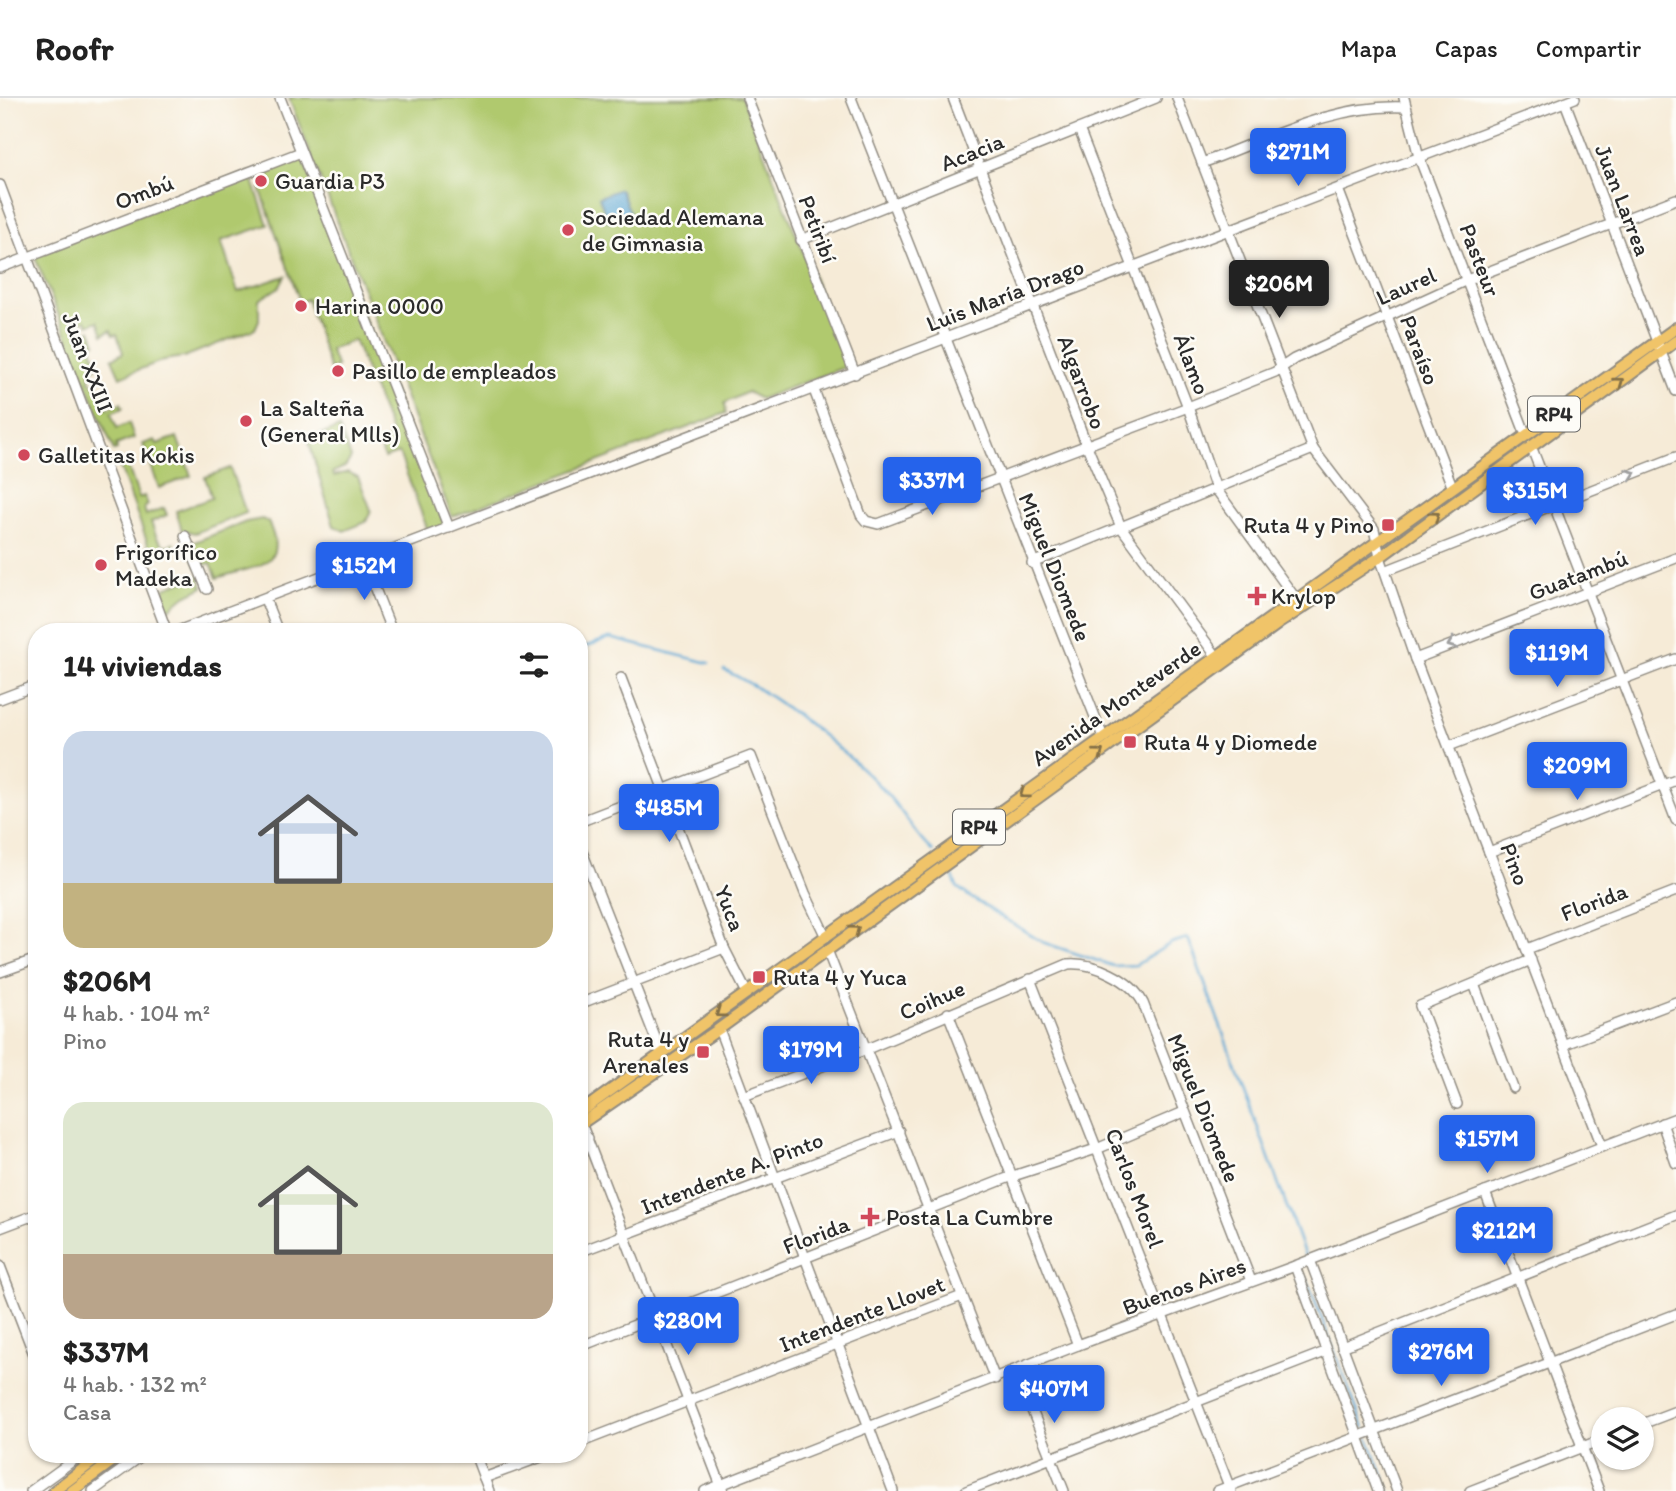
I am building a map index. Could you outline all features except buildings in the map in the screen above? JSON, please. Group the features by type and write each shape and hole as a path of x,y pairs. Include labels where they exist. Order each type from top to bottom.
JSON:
{"main road":[{"name":"Avenida Monteverde","path":"588,1111 719,1029 1279,623 1380,557 1531,446 1658,347 1676,328"},
{"name":"Avenida Monteverde","path":"588,1110 1452,486 1658,347 1676,341"},
{"path":"54,1491 91,1463"},
{"path":"72,1491 110,1463"}],"street":[{"path":"280,98 449,528"},
{"name":"Miguel Diomede","path":"851,98 1032,563 1103,737"},
{"name":"Algarrobo","path":"953,98 1032,306 1121,527 1217,657"},
{"name":"Acacia","path":"801,240 1156,98"},
{"path":"1178,98 1313,449 1374,529 1378,540"},
{"name":"Petiribí","path":"750,99 801,240 855,374"},
{"name":"Luis María Drago","path":"200,623 1570,100"},
{"name":"Juan Larrea","path":"1570,100 1612,224 1676,391"},
{"path":"1202,163 1333,112 1405,102"},
{"name":"Pasteur","path":"1405,102 1419,157 1526,435"},
{"name":"Álamo","path":"1079,129 1188,407 1216,489 1296,599"},
{"name":"Ombú","path":"0,268 301,152"},
{"name":"Juan XXIII","path":"0,185 164,623"},
{"name":"Paraíso","path":"1338,189 1452,486"},
{"name":"Laurel","path":"814,390 861,515 872,524 1188,407 1282,367 1386,316 1467,281 1676,199"},
{"path":"1531,446 1676,820"},
{"path":"1032,563 1313,449"},
{"path":"1385,571 1676,457"},
{"path":"185,536 207,589"},
{"name":"Pino","path":"1378,540 1380,557 1415,659 1602,1146"},
{"name":"Guatambú","path":"1415,659 1676,558"},
{"path":"364,561 389,623"},
{"path":"265,599 274,623"},
{"path":"1449,746 1676,659"},
{"name":"Yuca","path":"621,678 724,948 747,993"},
{"path":"0,699 28,688"},
{"path":"588,819 751,756 808,901 826,937"},
{"path":"1489,852 1676,780"},
{"path":"588,867 662,1055"},
{"name":"Florida","path":"1527,949 1676,891"},
{"path":"588,1000 724,948"},
{"path":"827,950 995,1379"},
{"path":"1457,1104 1420,1006 1531,960"},
{"path":"0,972 28,961"},
{"name":"Coihue","path":"744,1096 867,1049 1068,964 1080,963 1097,968"},
{"name":"Miguel Diomede","path":"1097,968 1130,987 1140,997 1251,1281"},
{"name":"Carlos Morel","path":"1031,979 1230,1489"},
{"path":"1474,984 1513,1088"},
{"path":"1565,1044 1676,1002"},
{"path":"948,1013 1078,1345"},
{"path":"719,1029 893,1491"},
{"name":"Florida","path":"588,1344 930,1212 1010,1177 1099,1148 1184,1112"},
{"name":"Buenos Aires","path":"705,1491 722,1488 1078,1345 1295,1266 1676,1118"},
{"path":"1662,1123 1676,1163"},
{"name":"Intendente A. Pinto","path":"588,1249 899,1131"},
{"path":"588,1138 722,1488"},
{"path":"1485,1192 1600,1491"},
{"path":"1342,1347 1676,1215"},
{"path":"0,1228 28,1217"},
{"path":"1310,1260 1397,1491"},
{"path":"0,1266 28,1339"},
{"path":"1295,1266 1378,1491"},
{"name":"Intendente Llovet","path":"588,1440 962,1296"},
{"path":"1217,1491 1230,1489 1374,1430 1676,1314"},
{"path":"965,1491 1325,1352"},
{"path":"1016,1370 1064,1491"},
{"path":"1654,1419 1676,1411"},
{"path":"1470,1491 1591,1444"},
{"path":"31,1491 68,1463"},
{"path":"93,1491 132,1463"},
{"path":"478,1463 489,1491"},
{"path":"484,1478 525,1463"}],"green space":[{"name":"Sociedad Alemana de Gimnasia","path":"289,98 742,98 847,363 845,367 760,399 747,392 725,403 726,413 452,517"},
{"path":"301,154 445,525 428,531 399,453 384,458 380,444 393,437 354,340 330,350 337,367 330,370 307,299 300,302 260,188 271,184 267,175 256,180 254,173"},
{"path":"250,172 268,225 221,241 238,292 285,276 279,287 259,300 259,320 255,329 184,357 164,360 120,377 112,359 123,353 117,334 113,335 111,330 103,334 98,321 88,325 86,320 79,323 82,334 91,330 96,343 91,345 98,365 90,372 90,381 98,388 105,387 108,394 103,396 107,409 121,403 123,408 111,413 117,428 129,423 134,438 116,445 117,450 114,451 34,255"},
{"path":"339,428 351,458 345,467 333,472 334,476 348,472 358,477 371,510 366,522 344,531 334,526 308,439"},
{"path":"177,437 191,476 159,488 143,444 155,440 157,444"},
{"path":"126,461 139,498 144,496 148,505 144,508 146,515 164,508 167,515 151,522 157,538 165,546 174,543 175,549 153,558 119,464"},
{"path":"230,468 246,513 195,533 182,530 176,511 212,498 205,477"},
{"path":"262,519 268,522 275,548 264,563 217,578 211,563 197,567 189,544 246,522"},
{"path":"199,575 203,587 185,596 168,610 163,596 165,588"}],"water":[{"path":"620,189 631,214 608,222 599,197"}],"waterway":[{"path":"588,646 610,638 709,663"},
{"path":"724,670 791,711 840,749 881,788 933,851"},
{"path":"953,877 957,887 970,897 1042,942 1113,966 1136,965 1171,943 1188,938 1305,1256"},
{"path":"1306,1278 1364,1428"},
{"path":"1368,1438 1389,1491"}],"place":[{"name":"Guardia P3","path":"261,181"},
{"name":"Sociedad Alemana de Gimnasia","path":"568,230"},
{"name":"Harina 0000","path":"301,306"},
{"name":"Pasillo de empleados","path":"338,371"},
{"name":"La Salteña (General Mlls)","path":"246,421"},
{"name":"Galletitas Kokis","path":"24,455"},
{"name":"Ruta 4 y Pino","path":"1388,525"},
{"name":"Frigorífico Madeka","path":"101,565"},
{"name":"Krylop","path":"1257,596"},
{"name":"Ruta 4 y Diomede","path":"1130,742"},
{"name":"Ruta 4 y Yuca","path":"759,977"},
{"name":"Ruta 4 y Arenales","path":"703,1052"},
{"name":"Posta La Cumbre","path":"870,1217"}]}
